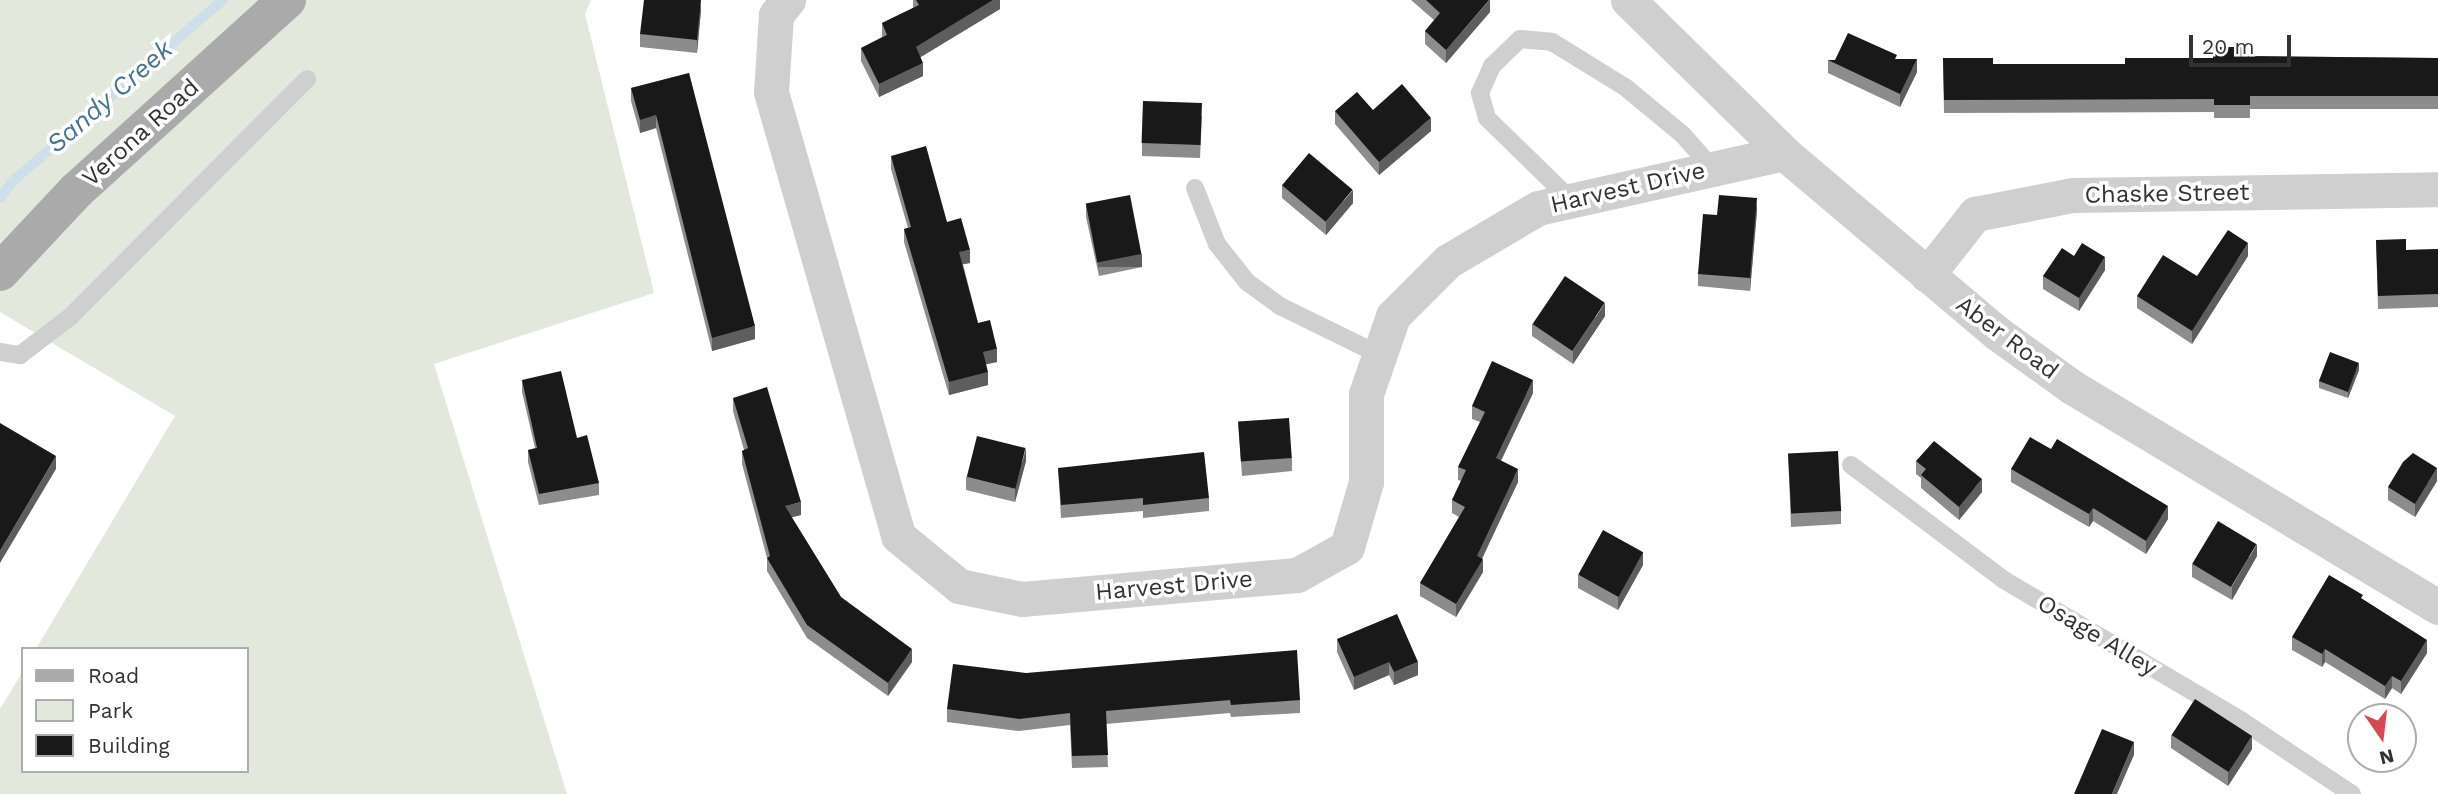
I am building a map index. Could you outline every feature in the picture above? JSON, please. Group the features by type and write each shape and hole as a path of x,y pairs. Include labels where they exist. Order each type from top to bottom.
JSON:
{"main road":[{"name":"Verona Road","path":"0,272 76,191 287,0"}],"street":[{"name":"Harvest Drive","path":"788,0 776,15 771,92 898,536 959,586 1022,599 1297,575 1347,547 1366,482 1367,394 1393,316 1448,261 1538,208 1784,152"},
{"name":"Aber Road","path":"1628,0 1784,152 1927,275 2072,387 2438,607"},
{"name":"Chaske Street","path":"1927,275 1975,214 2073,195 2438,189"}],"lane":[{"path":"1572,201 1487,118 1480,93 1492,66 1520,39 1552,42 1625,87 1684,135 1713,169"},
{"path":"0,352 20,355 70,317 307,79"},
{"path":"1195,188 1217,244 1247,282 1280,306 1380,355"},
{"name":"Osage Alley","path":"1851,465 2004,580 2242,721 2352,794"}],"green space":[{"path":"0,0 591,0 585,14 654,293 434,364 567,794 0,794 0,709 21,674 21,773 248,773 248,647 37,647 175,416 0,312"}],"building":[{"path":"644,0 701,0 697,40 640,34"},
{"path":"916,0 993,0 916,47 923,63 879,84 861,48 887,35 882,23 919,5"},
{"path":"1426,0 1489,0 1446,50 1425,31 1440,13"},
{"path":"1848,33 1897,55 1895,59 1917,59 1900,94 1828,60 1835,60"},
{"path":"2213,47 2243,47 2243,56 2438,58 2438,96 2250,96 2250,105 2214,105 2214,99 1944,100 1943,58 1993,58 1993,64 2125,64 2125,58 2213,58"},
{"path":"689,73 755,326 712,338 656,115 640,120 631,88"},
{"path":"1402,84 1431,118 1379,162 1335,111 1357,92 1373,110"},
{"path":"1143,101 1202,103 1200,145 1142,143"},
{"path":"926,146 947,222 961,218 970,250 959,252 978,323 990,320 997,349 983,352 988,372 949,382 904,229 911,227 891,156"},
{"path":"1309,153 1353,190 1326,222 1282,185"},
{"path":"1130,195 1141,254 1097,262 1086,204"},
{"path":"1719,195 1757,198 1750,278 1698,274 1703,214 1717,215"},
{"path":"2228,230 2248,243 2192,331 2137,296 2163,255 2197,276"},
{"path":"2406,239 2406,250 2438,249 2438,294 2378,296 2376,240"},
{"path":"2082,243 2105,257 2079,298 2043,276 2062,248 2074,256"},
{"path":"1565,276 1605,303 1572,351 1533,324"},
{"path":"2330,352 2359,363 2348,392 2319,381"},
{"path":"1492,361 1533,380 1496,458 1518,469 1477,556 1483,559 1456,604 1420,583 1465,507 1452,500 1466,470 1458,467 1485,412 1472,406"},
{"path":"561,371 577,438 587,435 599,483 539,494 528,450 537,448 522,380"},
{"path":"767,387 801,502 785,506 841,597 912,649 888,683 807,625 767,558 770,556 742,451 748,448 733,398"},
{"path":"1289,418 1292,458 1241,461 1238,422"},
{"path":"0,423 56,456 0,551"},
{"path":"977,436 1026,448 1015,489 967,477"},
{"path":"2030,437 2051,449 2057,439 2168,506 2146,541 2093,508 2089,514 2011,469"},
{"path":"1934,441 1982,479 1959,507 1921,475 1926,469 1916,461"},
{"path":"1838,451 1841,511 1791,514 1788,454"},
{"path":"1204,452 1209,498 1143,505 1143,498 1061,505 1058,468"},
{"path":"2413,453 2437,468 2415,504 2388,487 2403,462"},
{"path":"2218,521 2257,544 2231,587 2192,564"},
{"path":"1603,530 1643,552 1619,597 1578,575"},
{"path":"2329,575 2363,595 2361,598 2427,640 2401,681 2392,676 2385,686 2325,649 2322,654 2292,637"},
{"path":"1397,614 1418,662 1394,672 1389,662 1354,677 1337,639"},
{"path":"1297,650 1300,700 1231,705 1230,700 1106,711 1108,755 1072,756 1070,713 1019,719 947,709 953,664 1026,673"},
{"path":"2195,699 2252,736 2229,772 2172,735"},
{"path":"2102,729 2134,742 2112,794 2074,794"}],"waterway":[{"name":"Sandy Creek","path":"0,198 13,181 223,0"}]}
